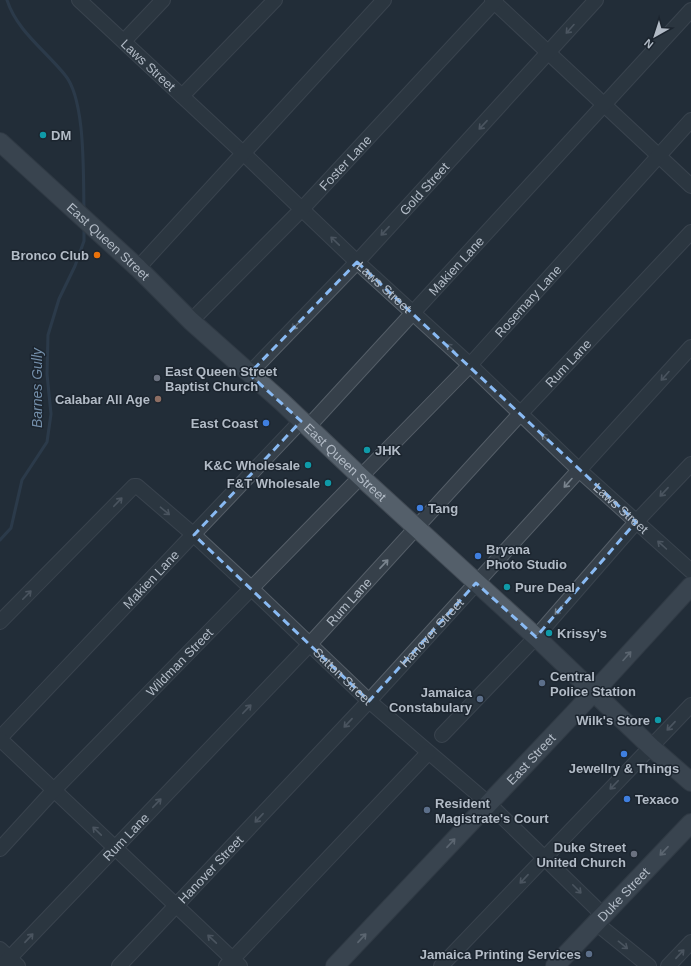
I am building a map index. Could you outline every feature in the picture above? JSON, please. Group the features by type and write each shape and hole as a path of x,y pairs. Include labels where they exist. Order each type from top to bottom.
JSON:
{"main road":[{"name":"East Queen Street","path":"3,150 138,268 191,321 476,584 536,637 651,747 691,782"},
{"name":"East Street","path":"336,966 594,692 691,586"},
{"name":"Duke Street","path":"555,966 691,822"}],"street":[{"name":"Laws Street","path":"79,0 412,314 470,365 579,470 691,571"},
{"path":"124,41 163,0"},
{"path":"182,96 275,0"},
{"path":"138,268 384,0"},
{"name":"Gold Street","path":"249,374 357,262 596,0"},
{"path":"494,1 657,156 691,186"},
{"name":"Foster Lane","path":"191,321 302,209 494,1"},
{"name":"Makien Lane","path":"0,738 194,535 412,314 691,10"},
{"name":"Rosemary Lane","path":"361,478 470,365 691,120"},
{"name":"Rum Lane","path":"8,960 310,644 520,414 691,232"},
{"name":"Hanover Street","path":"118,966 369,701 691,347"},
{"path":"442,735 536,637 636,522 691,464"},
{"name":"Wildman Street","path":"0,849 54,790 361,478"},
{"name":"Sutton Street","path":"0,622 135,486 194,535 252,588 369,701 488,803 544,857 600,919 649,966"},
{"path":"441,966 691,705"},
{"path":"0,738 176,906 233,964 428,753"},
{"path":"668,966 691,942"}],"highlighted area":[{"path":"357,262 636,522 536,637 476,583 369,701 194,535 301,421 249,374"}],"waterway":[{"name":"Barnes Gully","path":"7,0 17,21 24,31 65,75 72,87 77,102 82,139 84,210"},
{"name":"Barnes Gully","path":"0,540 11,528 22,480 47,442 51,414 47,374 48,335 59,299 75,266 84,241 84,229"}],"place":[{"name":"DM","path":"43,135"},
{"name":"Bronco Club","path":"97,255"},
{"name":"East Queen Street Baptist Church","path":"157,378"},
{"name":"Calabar All Age","path":"158,399"},
{"name":"East Coast","path":"266,423"},
{"name":"JHK","path":"367,450"},
{"name":"K&C Wholesale","path":"308,465"},
{"name":"F&T Wholesale","path":"328,483"},
{"name":"Tang","path":"420,508"},
{"name":"Bryana Photo Studio","path":"478,556"},
{"name":"Pure Deal","path":"507,587"},
{"name":"Krissy's","path":"549,633"},
{"name":"Central Police Station","path":"542,683"},
{"name":"Jamaica Constabulary","path":"480,699"},
{"name":"Wilk's Store","path":"658,720"},
{"name":"Jewellry & Things","path":"624,754"},
{"name":"Texaco","path":"627,799"},
{"name":"Resident Magistrate's Court","path":"427,810"},
{"name":"Duke Street United Church","path":"634,854"},
{"name":"Jamaica Printing Services","path":"589,954"}]}
